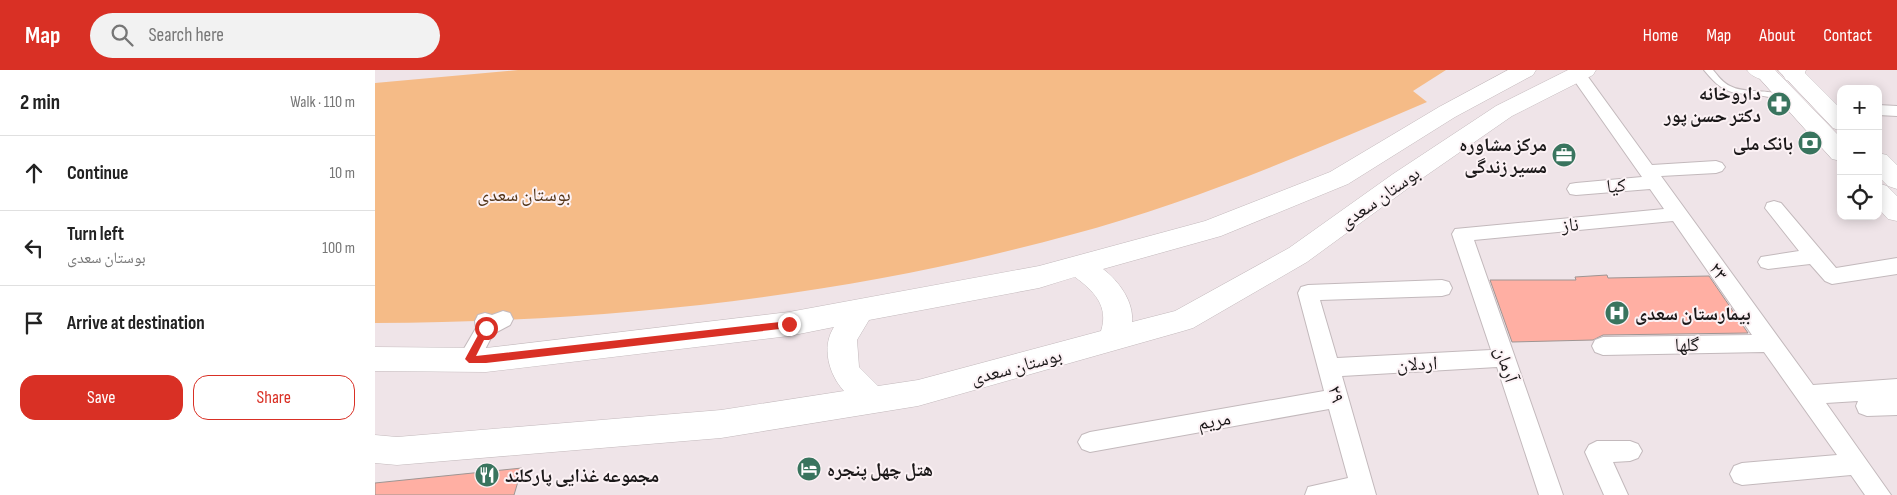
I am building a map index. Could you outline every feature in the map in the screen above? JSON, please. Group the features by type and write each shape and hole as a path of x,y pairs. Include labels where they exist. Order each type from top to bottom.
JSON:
{"main road":[{"name":"بوستان سعدی","path":"375,359 486,360 789,324 1039,277 1212,229 1339,178 1447,112 1525,70"},
{"name":"بوستان سعدی","path":"375,449 397,451 721,424 918,393 1183,320 1298,255 1402,180 1504,111 1581,71"},
{"path":"1763,71 1837,149"},
{"path":"1793,72 1836,113"},
{"path":"1882,165 1897,180"},
{"path":"1882,196 1897,212"},
{"path":"1078,266 1098,278 1110,294 1118,317 1112,340"},
{"path":"860,311 842,339 845,372 872,400"}],"street":[{"name":"۲۳","path":"1581,71 1678,214 1879,495"},
{"path":"1882,110 1897,111"},
{"name":"کیا","path":"1575,189 1716,167"},
{"path":"1774,208 1832,276 1897,266"},
{"name":"ناز","path":"1463,234 1678,214"},
{"name":"آرمان","path":"1463,234 1551,495"},
{"path":"1768,262 1815,256"},
{"name":"۲۹","path":"1363,491 1309,293 1442,288"},
{"path":"469,359 491,323"},
{"name":"گلها","path":"1603,346 1771,343"},
{"name":"اردلان","path":"1329,368 1505,358"},
{"path":"1808,395 1897,388"},
{"name":"مریم","path":"1090,442 1338,398"},
{"path":"1867,406 1897,405"},
{"path":"1617,495 1597,452 1630,451"},
{"path":"1742,474 1857,464"},
{"path":"1317,495 1363,491"}],"lane":[{"path":"1708,70 1728,88 1743,92 1767,92 1784,99 1802,112"}],"green space":[{"name":"بوستان سعدی","path":"518,70 1446,70 1413,91 1427,102 1251,175 1207,192 1116,222 985,257 813,290 725,302 550,318 375,323 375,83"}],"building":[{"name":"بیمارستان سعدی","path":"1607,275 1608,278 1709,276 1748,333 1603,335 1593,340 1512,342 1490,280 1576,280 1575,277"},
{"name":"مجموعه غذایی پارکلند","path":"522,468 514,495 375,495 375,483"}],"place":[{"name":"داروخانه دکتر حسن پور","path":"1779,104"},
{"name":"بانک ملی","path":"1810,143"},
{"name":"مرکز مشاوره مسیر زندگی","path":"1564,155"},
{"name":"بیمارستان سعدی","path":"1617,313"},
{"name":"هتل چهل پنجره","path":"809,469"},
{"name":"مجموعه غذایی پارکلند","path":"487,475"}],"route":[{"path":"486,328 469,359 486,360 789,324"}]}
